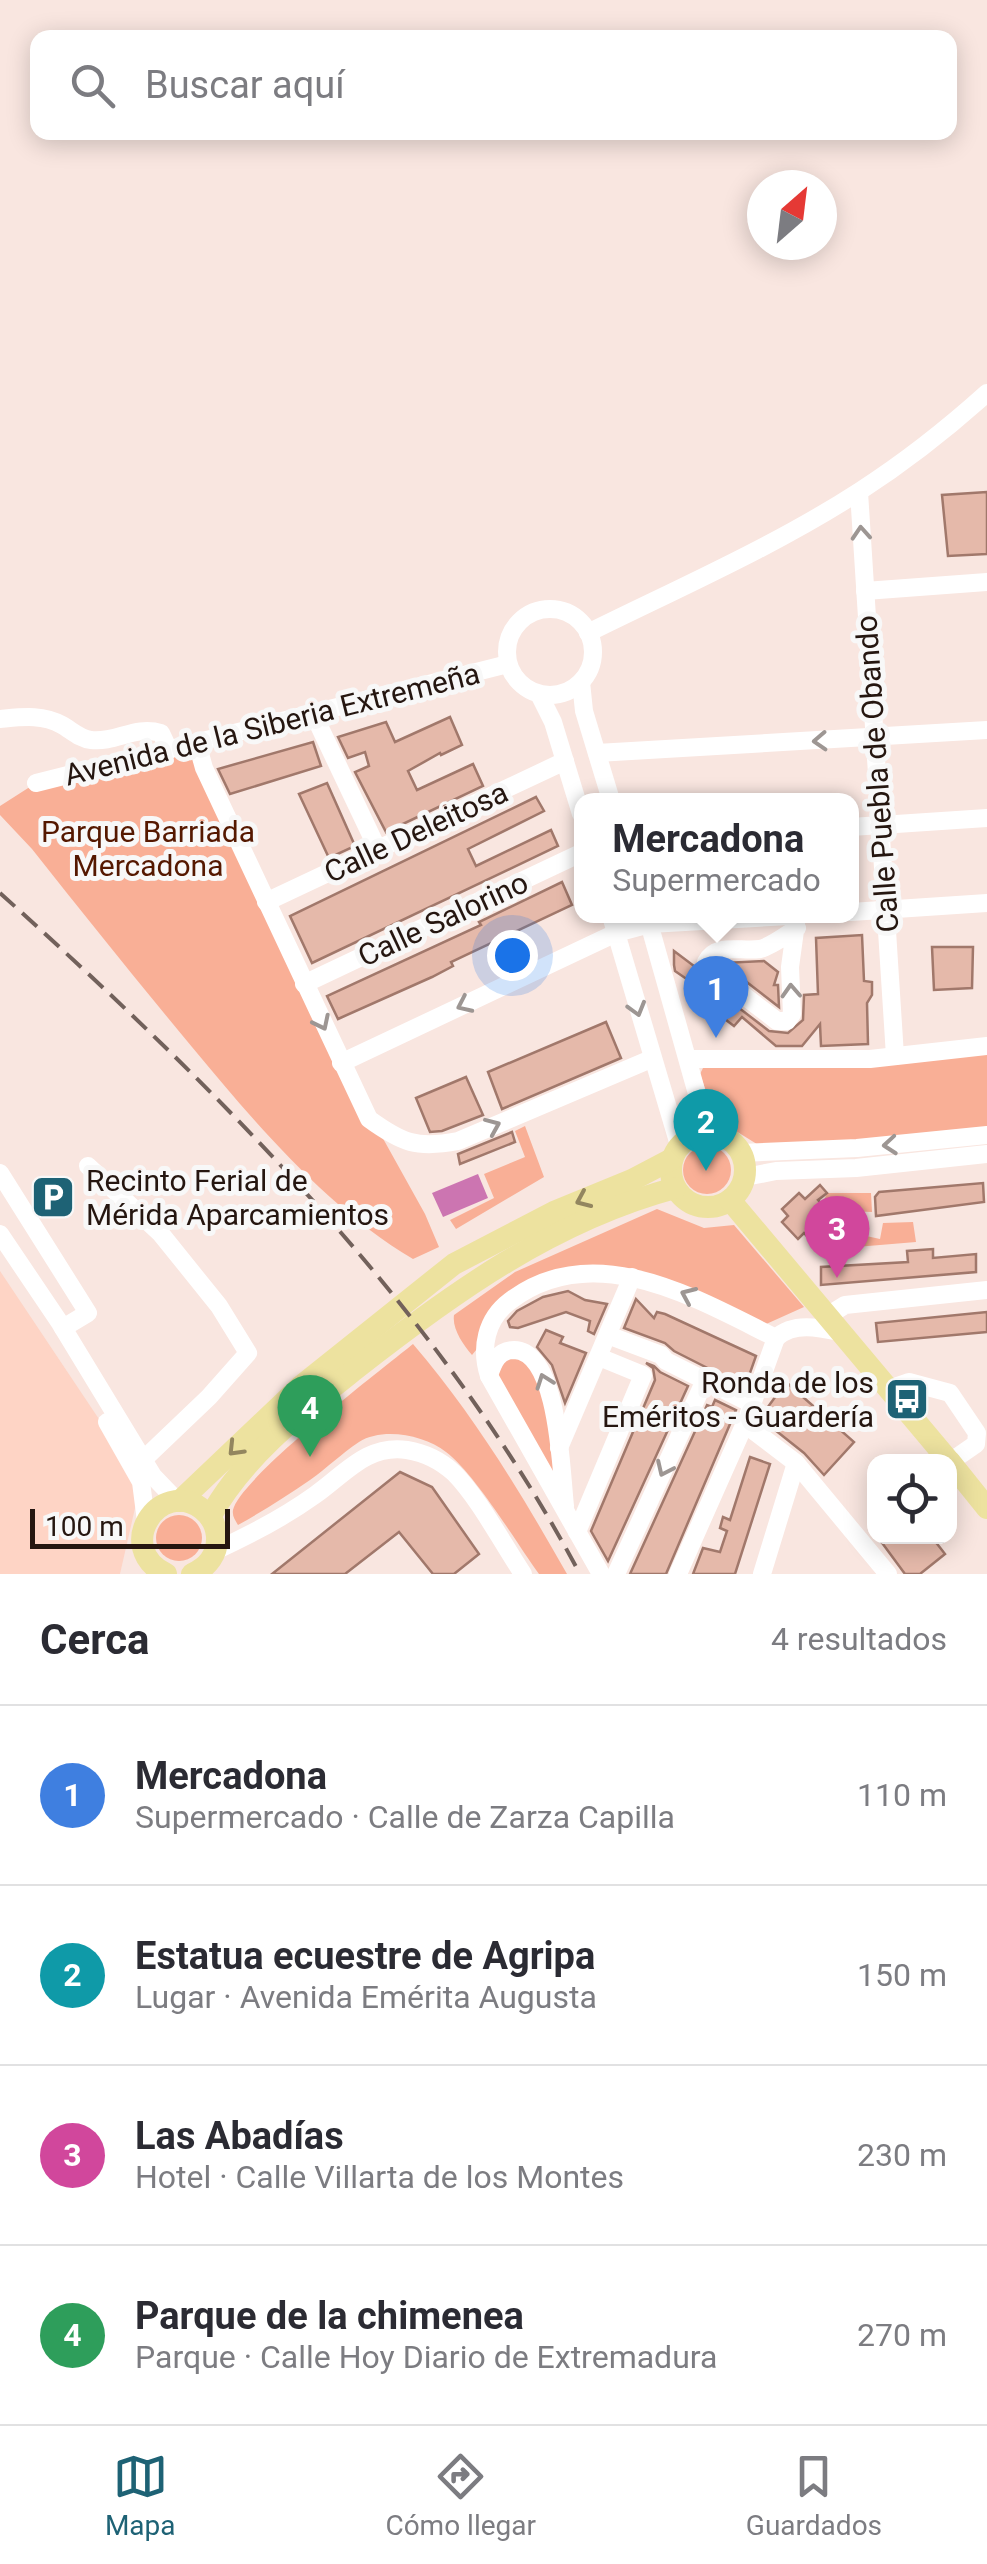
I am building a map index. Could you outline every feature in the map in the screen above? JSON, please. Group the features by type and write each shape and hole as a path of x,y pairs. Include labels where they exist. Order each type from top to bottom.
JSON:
{"main road":[{"path":"166,1574 146,1566 142,1540 146,1521 159,1507 178,1501 301,1386 454,1264 554,1212 632,1180 696,1134 716,1134 731,1140 741,1153 745,1177 730,1200 721,1206 700,1207 675,1188 670,1174 675,1152"},
{"path":"192,1574 202,1570 215,1546 233,1482 276,1436 330,1390 467,1284 518,1254 598,1214 675,1188"},
{"path":"730,1200 943,1454"},
{"path":"957,1472 987,1508"},
{"path":"178,1501 197,1506 215,1546"}],"street":[{"path":"588,633 858,492 946,430 987,393"},
{"name":"Calle Puebla de Obando","path":"858,492 895,1056"},
{"path":"866,590 987,582"},
{"path":"552,609 567,613 580,621 588,633 593,655 589,670 568,691 539,694 515,678 508,664 506,649 510,635 530,613 552,609"},
{"name":"Avenida de la Siberia Extremeña","path":"36,783 508,664"},
{"path":"581,682 584,711 609,793"},
{"path":"539,694 554,722 575,793"},
{"path":"314,713 378,850"},
{"path":"0,719 48,719 90,740 151,730 161,733 169,750"},
{"path":"597,753 987,730"},
{"path":"197,742 204,768 369,1119 399,1141 437,1145 458,1141 651,1059"},
{"name":"Calle Deleitosa","path":"266,902 565,762"},
{"path":"859,826 987,818"},
{"name":"Calle Salorino","path":"304,984 574,856"},
{"path":"859,911 987,903"},
{"path":"649,923 701,1108 716,1134"},
{"path":"791,923 763,948 718,950 709,954 706,962 708,968 777,1021 787,1021 792,1014 794,923"},
{"path":"342,1063 613,924 675,1152"},
{"path":"688,1059 895,1056 987,1046"},
{"path":"741,1153 857,1148 987,1135"},
{"path":"745,1177 987,1154"},
{"path":"88,1166 161,1234 219,1306 248,1353 143,1460"},
{"path":"0,1173 88,1314 63,1328"},
{"path":"0,1234 143,1460 178,1501"},
{"path":"0,1252 141,1482 146,1521"},
{"path":"600,1574 489,1376 484,1360 490,1326 502,1307 518,1295 564,1277 632,1277 676,1289 776,1338"},
{"path":"559,1448 632,1277"},
{"path":"678,1574 749,1412 776,1338 785,1330 830,1317 846,1306 987,1290"},
{"path":"802,1328 830,1317"},
{"path":"613,1336 661,1355 749,1412 796,1462 888,1574"},
{"path":"489,1376 499,1355 510,1350 524,1352 536,1360 547,1380 566,1511"},
{"path":"577,1532 643,1375 600,1356"},
{"path":"616,1574 705,1380"},
{"path":"890,1389 908,1382 950,1393 977,1433 976,1444 957,1457"},
{"path":"215,1546 242,1539 315,1495 366,1455 390,1448 420,1452 440,1461 456,1475 522,1574"},
{"path":"762,1574 796,1462"}],"shaded area":[{"path":"478,1174 488,1198 443,1217 432,1193"},
{"path":"0,1271 141,1482 120,1574 0,1574"}],"green space":[{"name":"Parque Barriada Mercadona","path":"197,743 341,1063 425,1214 439,1247 413,1259 351,1215 267,1134 0,815 0,806 36,783"},
{"path":"987,1053 987,1127 921,1137 760,1146 715,1118 700,1074 704,1066"},
{"path":"525,1126 544,1177 456,1229 450,1220 494,1198 484,1174 525,1157 515,1131"},
{"path":"707,1146 724,1153 731,1170 724,1187 707,1194 690,1187 683,1170 690,1153"},
{"path":"827,1193 871,1193 872,1212 848,1211 843,1220 848,1232 880,1239 883,1223 913,1222 916,1242 832,1249 830,1237 835,1232 821,1217 828,1211 822,1205"},
{"path":"657,1209 704,1228 734,1225 804,1307 764,1325 670,1281 531,1283 472,1355 465,1346 456,1331 454,1315 515,1272"},
{"path":"413,1344 496,1455 567,1574 539,1574 458,1462 437,1446 403,1435 380,1435 359,1442 301,1486 238,1525 233,1510 260,1474"},
{"path":"519,1354 543,1383 555,1474 551,1475 497,1382 496,1369 505,1359"},
{"path":"179,1515 195,1522 202,1538 195,1554 179,1561 163,1554 156,1538 163,1522"}],"building":[{"path":"987,492 987,554 948,556 942,495"},
{"path":"450,717 462,745 408,771 417,790 473,764 483,786 386,832 355,772 369,766 365,752 348,758 338,737 386,722 395,742"},
{"path":"313,742 321,766 230,794 218,769"},
{"path":"327,783 355,846 329,858 299,794"},
{"path":"536,797 544,811 468,849 476,866 551,830 558,846 312,963 290,916"},
{"path":"562,882 572,905 451,962 453,966 432,977 338,1019 327,996 481,925 479,922"},
{"path":"862,935 864,981 872,982 872,995 867,1003 868,1044 821,1046 820,1024 802,1046 776,1046 742,1017 734,1026 693,995 696,991 691,982 675,971 674,951 694,966 700,978 769,1031 788,1033 803,1020 804,995 818,994 816,938"},
{"path":"932,947 973,947 972,988 934,990"},
{"path":"764,961 778,972 774,985 778,985 779,1007 722,963"},
{"path":"606,1022 621,1058 502,1109 488,1072"},
{"path":"466,1077 483,1115 430,1132 416,1098"},
{"path":"512,1132 515,1142 460,1164 458,1154"},
{"path":"983,1183 984,1202 876,1216 875,1197 879,1192"},
{"path":"820,1185 827,1193 818,1200 828,1211 821,1217 848,1247 840,1253 820,1231 810,1239 804,1233 798,1239 782,1222 788,1216 782,1209 799,1193 805,1199"},
{"path":"933,1249 933,1258 976,1254 976,1272 821,1285 821,1267 908,1262 907,1251"},
{"path":"568,1291 585,1300 607,1304 594,1334 588,1331 590,1321 566,1312 518,1328 510,1327 508,1321 517,1311 543,1297"},
{"path":"636,1299 654,1318 657,1312 665,1314 756,1356 745,1387 665,1343 624,1328"},
{"path":"987,1312 987,1332 878,1342 876,1323"},
{"path":"546,1330 563,1337 560,1343 586,1353 565,1403 552,1365 537,1347"},
{"path":"646,1363 688,1386 608,1561 591,1531 655,1380 653,1368"},
{"path":"786,1382 854,1442 824,1475 804,1453 760,1418"},
{"path":"715,1400 736,1410 666,1574 630,1574 707,1405 712,1407"},
{"path":"750,1457 770,1464 735,1574 693,1574 703,1548 720,1552 727,1531 720,1528 723,1517 730,1520"},
{"path":"400,1472 432,1487 479,1554 454,1574 433,1574 399,1532 345,1574 272,1574"},
{"path":"883,1544 937,1544 945,1554 920,1574 905,1574"}],"railway":[{"path":"0,893 244,1126 393,1294 461,1384 523,1477 580,1574"}],"place":[{"name":"Mercadona","path":"716,1038"},
{"name":"Estatua ecuestre de Agripa","path":"706,1171"},
{"name":"Recinto Ferial de Mérida Aparcamientos","path":"53,1197"},
{"name":"Las Abadías","path":"837,1278"},
{"name":"Ronda de los Eméritos - Guardería","path":"907,1399"},
{"name":"Parque de la chimenea","path":"310,1457"}]}
